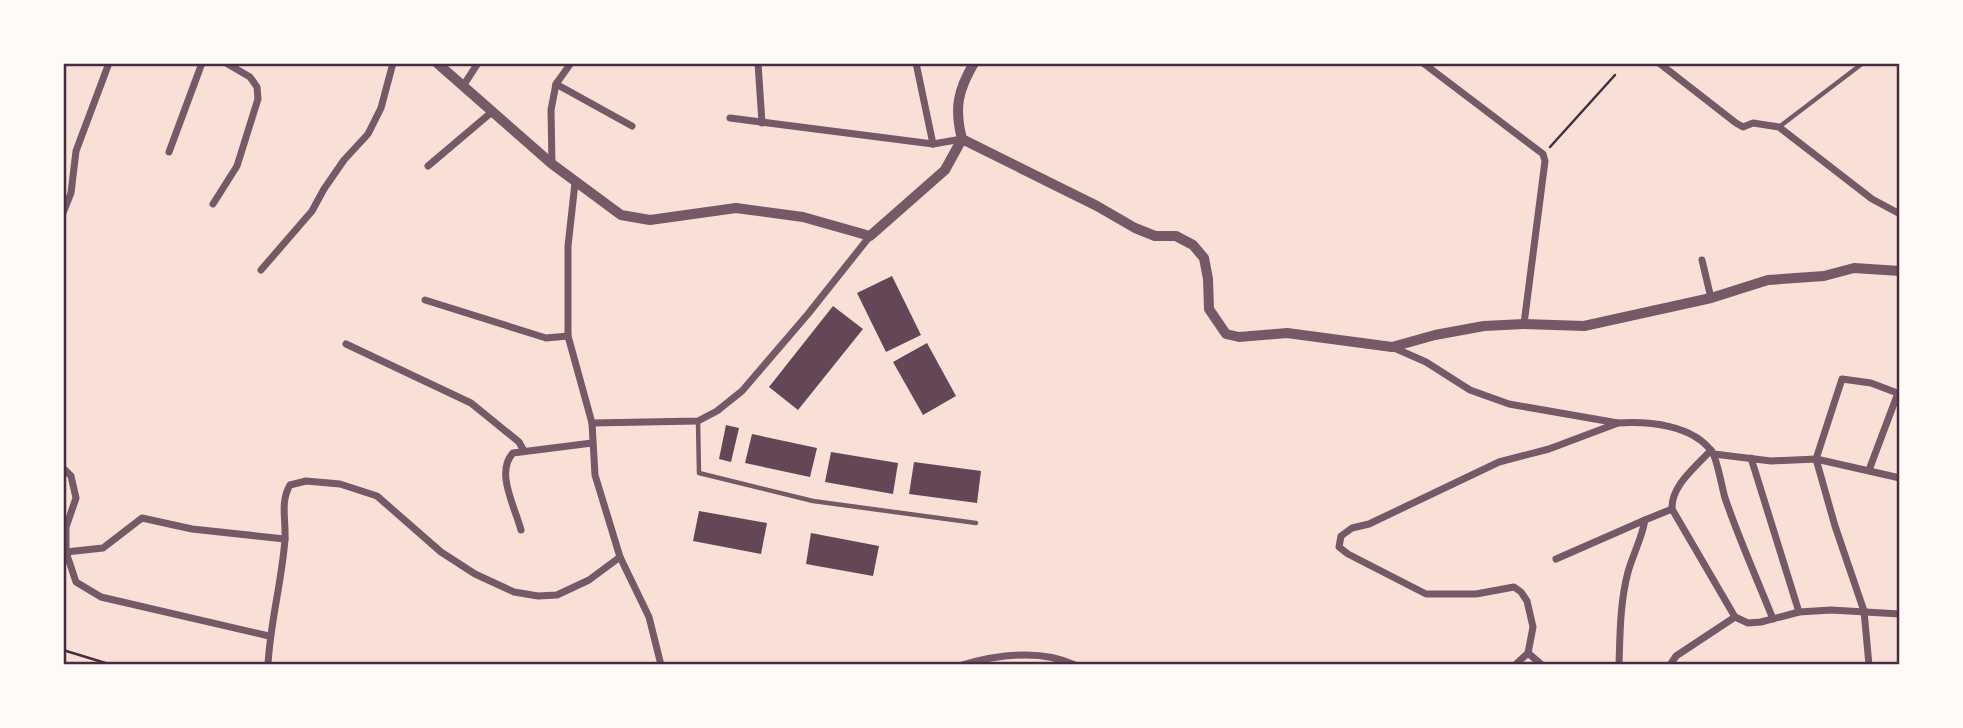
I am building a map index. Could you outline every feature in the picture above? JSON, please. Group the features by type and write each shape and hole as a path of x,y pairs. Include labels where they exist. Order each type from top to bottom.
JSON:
{"street":[{"path":"63,213 71,194 76,151 109,63"},
{"path":"169,152 202,63"},
{"path":"213,204 237,166 258,99 257,88 250,77 226,63"},
{"path":"261,270 313,211 344,160 368,134 381,108 393,63"},
{"path":"437,63 552,164 621,215 650,219 736,208 803,217 870,236"},
{"path":"463,86 478,63"},
{"path":"552,164 551,110 556,83 571,63"},
{"path":"758,63 762,123"},
{"path":"916,63 933,144"},
{"path":"592,423 698,421 717,411 742,391 870,236 945,170 962,139 958,123 958,104 963,82 974,63"},
{"path":"1423,63 1543,154 1545,161 1524,324"},
{"path":"1659,63 1736,123 1743,127 1753,123 1779,127 1872,200 1900,214"},
{"path":"556,83 632,127"},
{"path":"428,166 493,111"},
{"path":"730,118 933,144 962,139 1097,206 1135,228 1155,236 1176,236 1193,246 1205,258 1209,309 1226,334 1239,337 1287,333 1392,347 1426,362 1471,390 1509,404 1618,423 1633,422 1684,430 1713,452 1771,461 1816,459 1900,478"},
{"path":"575,183 568,246 568,336 592,423 595,475 620,557 649,617 661,665"},
{"path":"1702,260 1711,298"},
{"path":"1392,347 1484,326 1584,326 1711,298 1768,280 1824,276 1854,268 1900,271"},
{"path":"425,300 546,338 568,336"},
{"path":"346,344 471,402 519,442 524,451"},
{"path":"1869,665 1864,611 1816,459 1842,379 1871,383 1899,393 1870,470"},
{"path":"1515,665 1528,653 1533,627 1527,601 1521,592 1514,587 1476,594 1426,594 1348,554 1339,547 1340,536 1352,528 1369,524 1499,462 1549,449 1618,423"},
{"path":"522,530 504,472 508,459 513,453 592,443"},
{"path":"1713,452 1680,484 1672,502 1672,509 1735,617 1748,623 1799,612 1864,611 1900,614"},
{"path":"1713,452 1726,501 1773,618"},
{"path":"1751,458 1799,612"},
{"path":"63,468 71,476 76,498 66,527 66,552 76,582 101,597 270,636"},
{"path":"268,665 285,539 284,497 290,485 306,481 340,484 377,496 441,552 475,574 514,592 538,596 557,595 589,580 620,557"},
{"path":"1556,559 1672,509"},
{"path":"66,552 103,548 142,518 192,529 285,539"},
{"path":"1619,665 1623,597 1628,570 1642,537 1645,520"},
{"path":"1670,665 1676,656 1735,617"},
{"path":"1528,653 1542,665"},
{"path":"962,665 992,657 1018,656 1075,665"}],"lane":[{"path":"1779,127 1864,63"},
{"path":"698,421 699,473 813,501 976,523"}],"path":[{"path":"1543,154 1615,75"},
{"path":"63,650 112,665"}],"building":[{"path":"892,276 921,335 886,352 857,293"},
{"path":"833,306 863,329 798,410 769,387"},
{"path":"927,343 956,396 923,415 893,362"},
{"path":"726,425 739,428 731,462 719,459"},
{"path":"752,434 817,448 810,477 745,463"},
{"path":"831,452 898,463 893,494 825,482"},
{"path":"914,462 981,471 977,503 909,494"},
{"path":"699,511 767,523 761,554 693,541"},
{"path":"811,533 879,546 873,576 806,564"}]}
